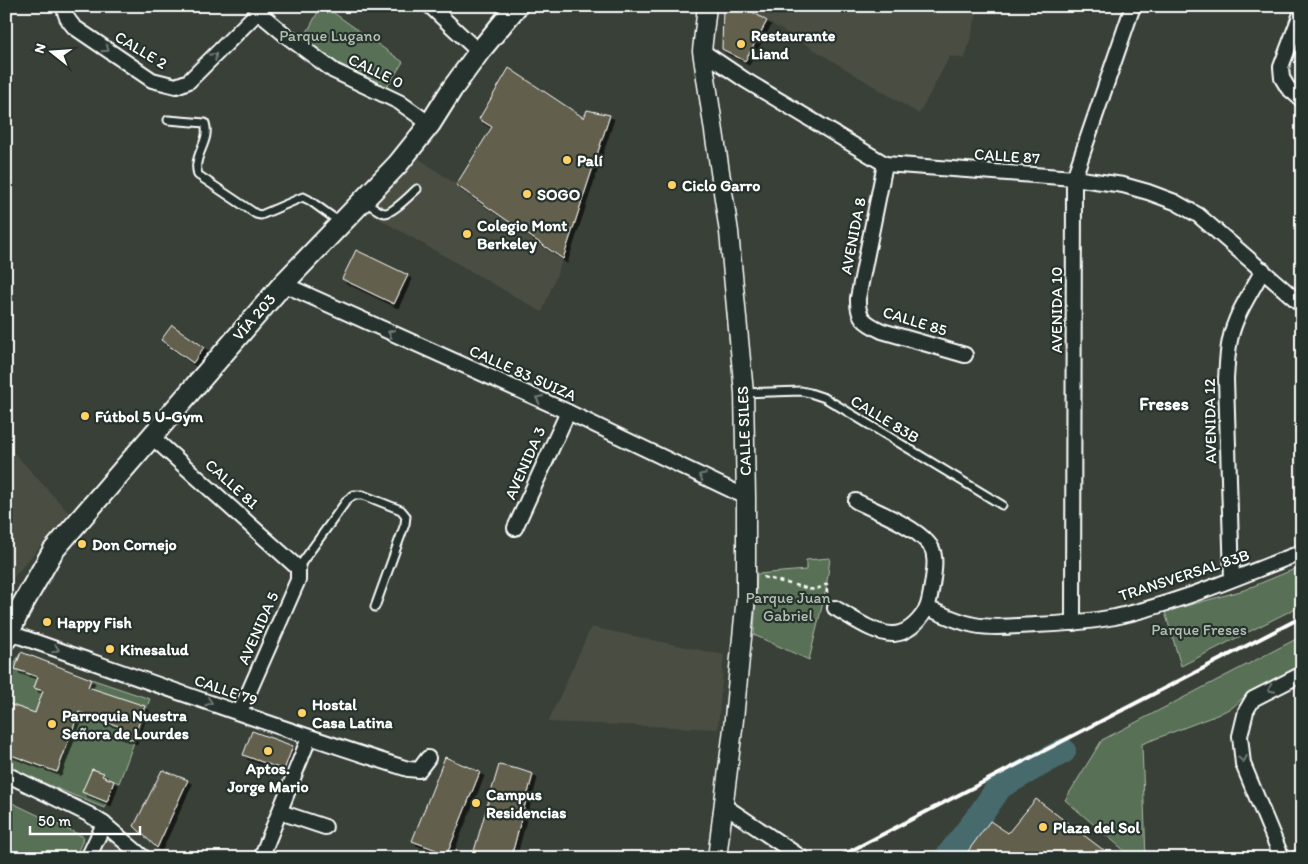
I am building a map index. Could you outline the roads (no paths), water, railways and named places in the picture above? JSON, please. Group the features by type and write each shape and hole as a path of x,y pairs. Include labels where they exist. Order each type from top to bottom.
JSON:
{"main road":[{"name":"VÍA 203","path":"7,634 53,551 283,284 398,164 430,124 452,89 479,52 518,6"}],"street":[{"path":"430,6 479,52"},
{"name":"CALLE SILES","path":"706,6 702,51 729,232 744,393 746,497 746,597 717,858"},
{"name":"AVENIDA 10","path":"1073,623 1074,178 1132,6"},
{"name":"CALLE 2","path":"66,13 74,27 152,80 176,86 189,81 259,9"},
{"name":"CALLE 0","path":"259,9 288,37 334,71 399,102 430,124"},
{"path":"1302,11 1281,66 1282,78 1288,88 1302,100"},
{"name":"CALLE 87","path":"702,51 745,80 885,164 1074,178 1123,185 1175,202 1198,215 1302,305"},
{"name":"AVENIDA 8","path":"860,314 858,298 885,164"},
{"name":"AVENIDA 12","path":"1232,579 1227,358 1236,319 1263,270"},
{"name":"CALLE 83 SUIZA","path":"283,284 568,412 746,497"},
{"name":"CALLE 85","path":"860,314 869,325 882,331 965,355"},
{"name":"AVENIDA 3","path":"515,528 568,412"},
{"name":"CALLE 81","path":"152,436 294,563"},
{"path":"835,608 872,629 892,634 908,630 927,608 934,557 930,544 908,527 856,501"},
{"name":"TRANSVERSAL 83B","path":"927,608 973,625 992,627 1073,623 1115,616 1166,603 1302,551"},
{"name":"AVENIDA 5","path":"240,712 298,580 294,563"},
{"name":"CALLE 79","path":"7,634 240,712 309,738 408,769 419,770 428,758"},
{"path":"1282,858 1243,764 1240,736 1246,711 1253,699 1302,674"},
{"path":"261,858 309,738"},
{"path":"6,774 88,814 104,824 144,858"},
{"path":"723,805 802,858"},
{"path":"280,812 325,827"},
{"path":"88,858 104,824"},
{"path":"1298,858 1302,856"}],"lane":[{"path":"168,120 205,124 207,134 196,163 198,175 256,214 261,215 303,197 341,223"},
{"path":"364,201 383,213 393,210 417,189"},
{"name":"CALLE 83B","path":"744,393 800,391 810,392 825,398 1002,505"},
{"path":"294,563 347,500 354,495 363,495 400,510 406,516 405,524 375,607"}],"waterway":[{"path":"947,858 1000,786 1063,751"}],"railway":[{"path":"837,858 1302,617"}],"place":[{"name":"Restaurante Liand","path":"741,44"},
{"name":"Palí","path":"567,160"},
{"name":"Ciclo Garro","path":"672,185"},
{"name":"SOGO","path":"527,194"},
{"name":"Colegio Mont Berkeley","path":"467,234"},
{"name":"Fútbol 5 U-Gym","path":"85,416"},
{"name":"Don Cornejo","path":"82,544"},
{"name":"Happy Fish","path":"47,622"},
{"name":"Kinesalud","path":"110,649"},
{"name":"Hostal Casa Latina","path":"302,713"},
{"name":"Parroquia Nuestra Señora de Lourdes","path":"52,724"},
{"name":"Aptos. Jorge Mario","path":"268,751"},
{"name":"Campus Residencias","path":"476,803"},
{"name":"Plaza del Sol","path":"1043,827"}],"district":[{"name":"Freses","path":"1164,404"}],"park label":[{"name":"Parque Lugano","path":"330,35"},
{"name":"Parque Juan Gabriel","path":"788,606"},
{"name":"Parque Freses","path":"1199,629"}]}
